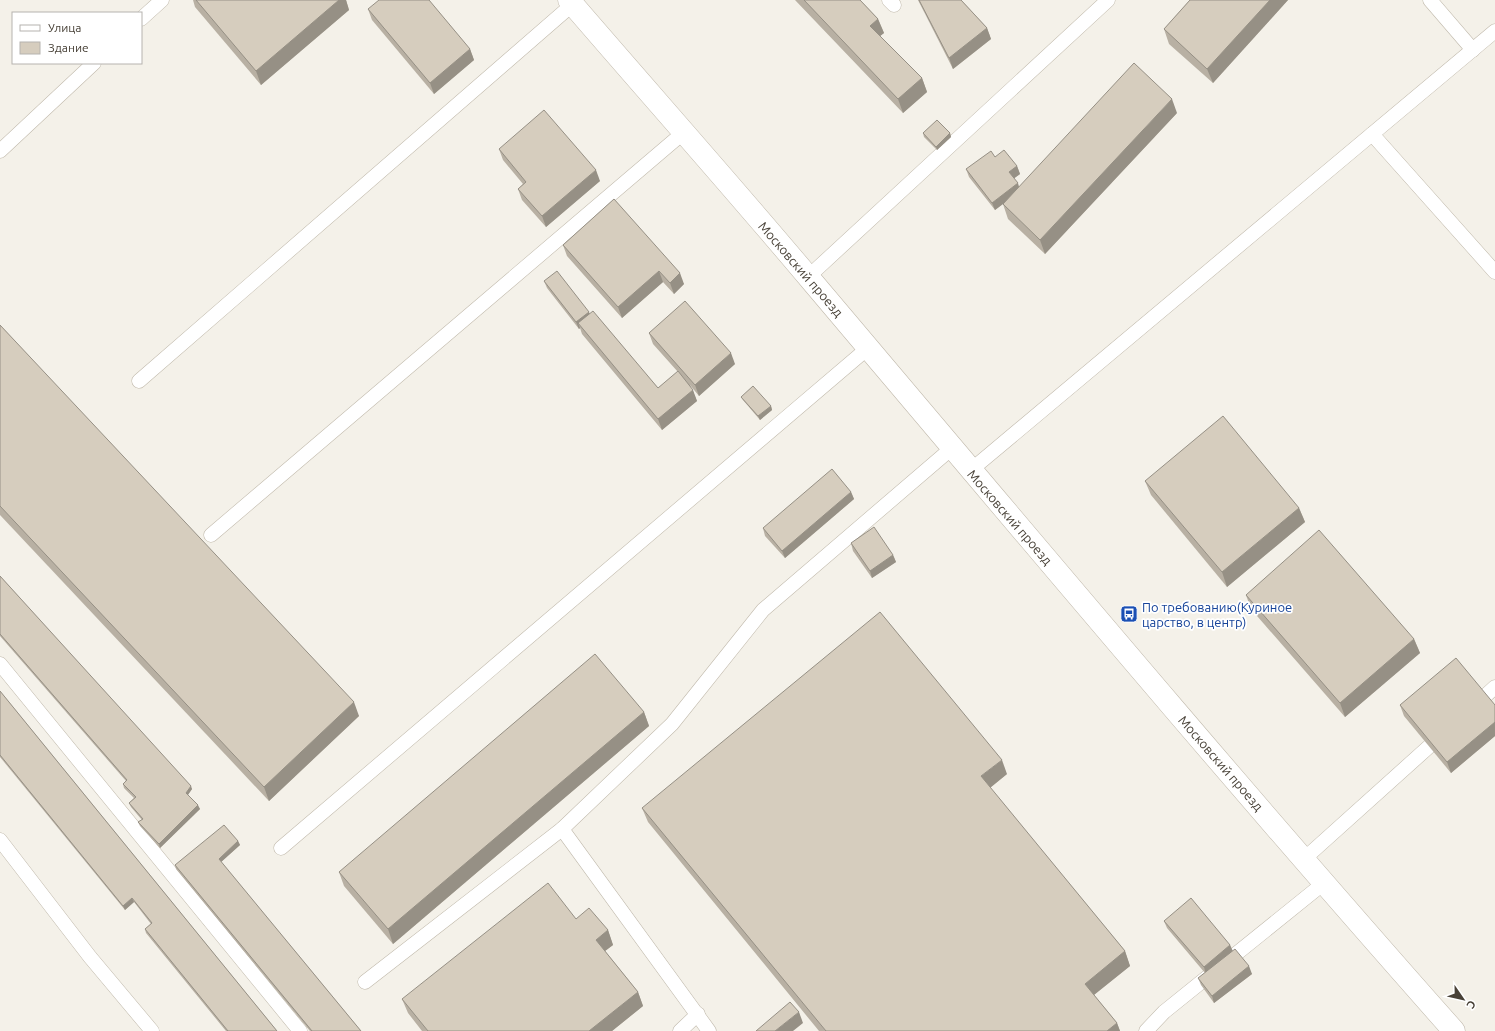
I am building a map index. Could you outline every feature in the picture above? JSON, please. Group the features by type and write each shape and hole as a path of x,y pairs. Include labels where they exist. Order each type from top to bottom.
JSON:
{"street":[{"name":"Московский проезд","path":"571,2 808,276 970,470 1324,883 1454,1031"}],"lane":[{"path":"142,18 162,0"},
{"path":"808,276 1108,0"},
{"path":"1430,0 1473,50"},
{"path":"139,380 571,2"},
{"path":"970,470 1495,31"},
{"path":"0,151 93,64"},
{"path":"210,535 683,133"},
{"path":"1372,134 1495,272"},
{"path":"281,848 868,348"},
{"path":"365,982 562,829 672,724 764,610 952,448"},
{"path":"0,664 300,1031"},
{"path":"1304,859 1495,687"},
{"path":"562,829 709,1031"},
{"path":"0,840 90,957 152,1031"},
{"path":"1146,1031 1164,1012 1324,883"},
{"path":"680,1031 698,1014"}],"building":[{"path":"196,0 339,0 256,71"},
{"path":"379,0 429,0 470,49 430,83 368,9"},
{"path":"804,0 860,0 878,19 870,26 922,78 898,99"},
{"path":"919,0 961,0 987,28 949,58"},
{"path":"1190,0 1270,0 1207,69 1164,29"},
{"path":"1134,63 1172,99 1040,240 1003,204"},
{"path":"544,110 596,170 542,216 518,189 526,182 499,149"},
{"path":"937,120 950,133 936,147 923,133"},
{"path":"1004,150 1017,166 1009,172 1018,183 992,203 966,169 991,151 995,157"},
{"path":"614,199 680,273 670,283 659,271 618,307 563,245"},
{"path":"557,271 589,312 576,322 544,281"},
{"path":"685,301 731,353 695,385 649,333"},
{"path":"593,311 658,388 678,371 693,390 658,419 578,323"},
{"path":"0,325 354,702 264,787 0,506"},
{"path":"753,386 771,406 758,416 741,397"},
{"path":"1223,416 1299,508 1222,572 1145,481"},
{"path":"832,469 851,492 782,551 763,528"},
{"path":"874,527 893,555 870,571 851,543"},
{"path":"1319,530 1414,639 1340,703 1246,595"},
{"path":"0,576 191,786 186,793 198,805 159,844 138,822 143,819 129,803 136,797 123,784 127,780 0,634"},
{"path":"880,612 1002,760 981,776 1125,951 1085,984 1117,1023 1107,1031 826,1031 642,808"},
{"path":"595,654 644,712 388,929 339,872"},
{"path":"1456,658 1495,705 1495,722 1447,762 1400,705"},
{"path":"0,691 277,1031 228,1031 145,929 152,923 132,898 123,906 0,755"},
{"path":"224,825 238,841 219,859 361,1031 312,1031 175,865"},
{"path":"548,883 576,919 589,908 608,930 596,940 638,992 589,1031 428,1031 402,999"},
{"path":"1191,898 1230,945 1204,967 1164,921"},
{"path":"1235,949 1249,966 1212,996 1198,978"},
{"path":"790,1002 799,1012 775,1031 756,1031"}],"place":[{"name":"По требованию(Куриное царство, в центр)","path":"1129,614"}]}
